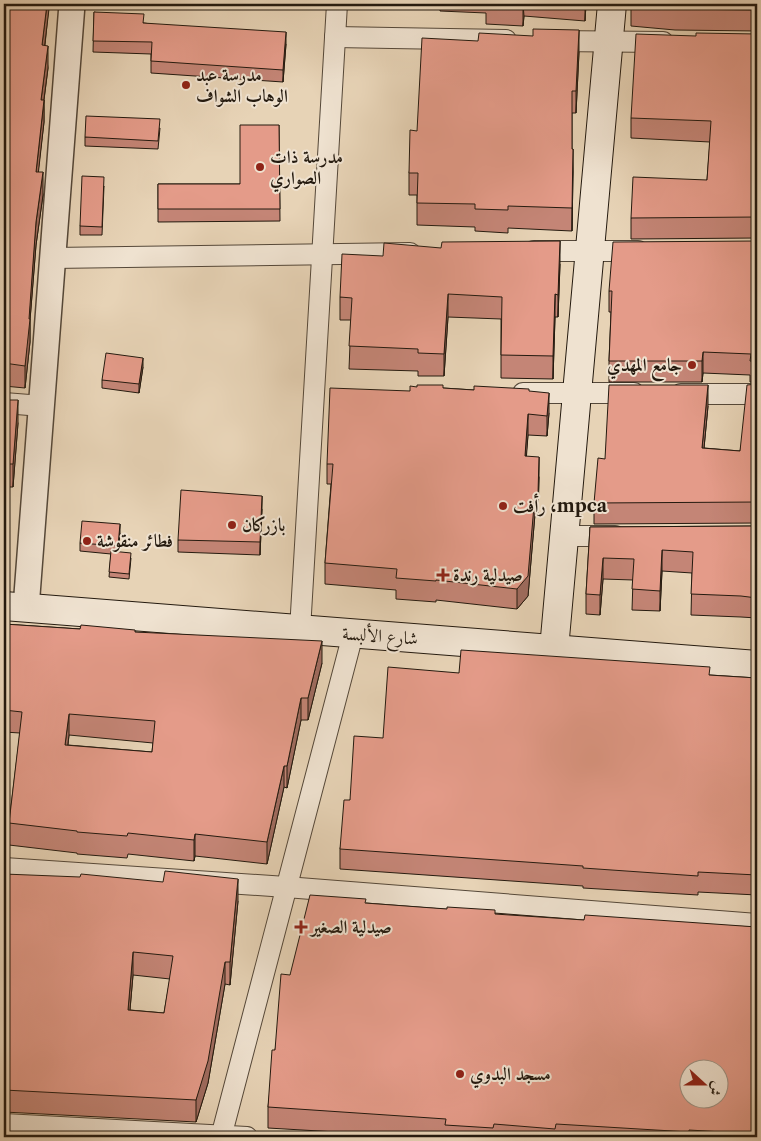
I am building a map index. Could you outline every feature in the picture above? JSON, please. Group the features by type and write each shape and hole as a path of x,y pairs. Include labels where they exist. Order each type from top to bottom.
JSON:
{"main road":[{"path":"554,649 612,4"},
{"name":"شارع الألبسة","path":"15,607 757,665"}],"street":[{"path":"15,607 42,406 72,4"},
{"path":"300,630 324,393 323,254 337,4"},
{"path":"335,38 678,42"},
{"path":"511,252 659,251"},
{"path":"52,258 432,253"},
{"path":"509,393 757,394"},
{"path":"4,403 42,406"},
{"path":"564,536 632,536"},
{"path":"222,1136 353,634"},
{"path":"4,868 286,887 757,924"},
{"path":"4,1124 247,1137"}],"building":[{"path":"4,4 47,4 42,45 48,46 41,100 44,100 36,172 43,172 36,222 25,366 4,363"},
{"path":"631,4 757,4 757,10 675,9"},
{"path":"94,12 144,14 143,23 286,32 283,70 151,61 152,42 93,41"},
{"path":"533,29 579,30 576,91 572,91 572,208 508,206 508,210 475,209 475,204 417,203 418,173 409,173 410,130 417,131 422,38 478,41 479,33 533,36"},
{"path":"696,33 757,34 757,217 631,218 633,177 707,180 711,121 631,118 636,34 696,36"},
{"path":"86,116 160,119 158,141 85,137"},
{"name":"مدرسة ذات الصواري","path":"240,125 279,125 280,209 158,209 158,184 240,184"},
{"path":"82,176 104,177 102,227 80,226"},
{"path":"560,241 558,295 555,294 553,356 501,355 502,297 448,294 444,354 418,353 418,349 349,346 352,298 340,297 342,254 383,256 384,243 441,248 442,242"},
{"path":"757,241 757,362 750,361 751,354 703,352 702,361 609,361 612,291 609,291 613,242"},
{"path":"106,353 143,358 139,384 102,380"},
{"path":"757,384 757,502 594,503 598,458 605,459 609,385 708,385 702,448 740,451 747,385"},
{"path":"417,385 443,385 443,388 474,390 474,386 529,389 529,391 549,393 547,416 528,414 525,456 539,457 538,494 535,494 528,576 517,589 436,580 396,578 397,569 325,563 333,464 327,464 330,388 410,391 410,386 417,387"},
{"path":"4,400 18,400 13,464 9,464 6,549 4,548"},
{"path":"181,490 262,496 260,542 178,540"},
{"path":"82,521 120,524 118,546 80,543"},
{"path":"757,526 757,598 691,594 693,552 662,550 660,591 632,589 634,559 603,558 600,595 586,594 590,527"},
{"path":"111,551 131,553 129,574 109,572"},
{"path":"4,624 80,629 81,625 135,630 135,632 322,641 308,698 301,698 287,766 284,766 267,842 195,834 194,840 128,833 127,836 9,823 22,712 4,710","holes":["69,714 155,721 152,752 65,745"]},
{"path":"461,650 710,667 709,675 757,678 757,875 698,872 698,876 340,849 344,800 350,800 354,736 383,738 388,667 459,673"},
{"path":"165,871 238,879 230,962 225,962 208,1061 196,1100 4,1090 4,874 80,877 81,874 163,882","holes":["133,952 173,956 164,1013 128,1010"]},
{"path":"310,895 366,899 365,903 447,909 447,907 495,910 495,914 584,920 585,915 757,927 757,1134 556,1124 555,1129 494,1124 493,1128 445,1125 446,1119 268,1107 272,1050 275,1050 281,974 290,975"}],"place":[{"name":"مدرسة عبد الوهاب الشواف","path":"186,85"},
{"name":"مدرسة ذات الصواري","path":"260,167"},
{"name":"جامع المهدي","path":"692,365"},
{"name":"رأفت ،mpca","path":"503,506"},
{"name":"بازركان","path":"232,525"},
{"name":"فطائر منقوشة","path":"87,541"},
{"name":"صيدلية رندة","path":"443,575"},
{"name":"صيدلية الصغير","path":"301,927"},
{"name":"مسجد البدوي","path":"460,1074"}]}
